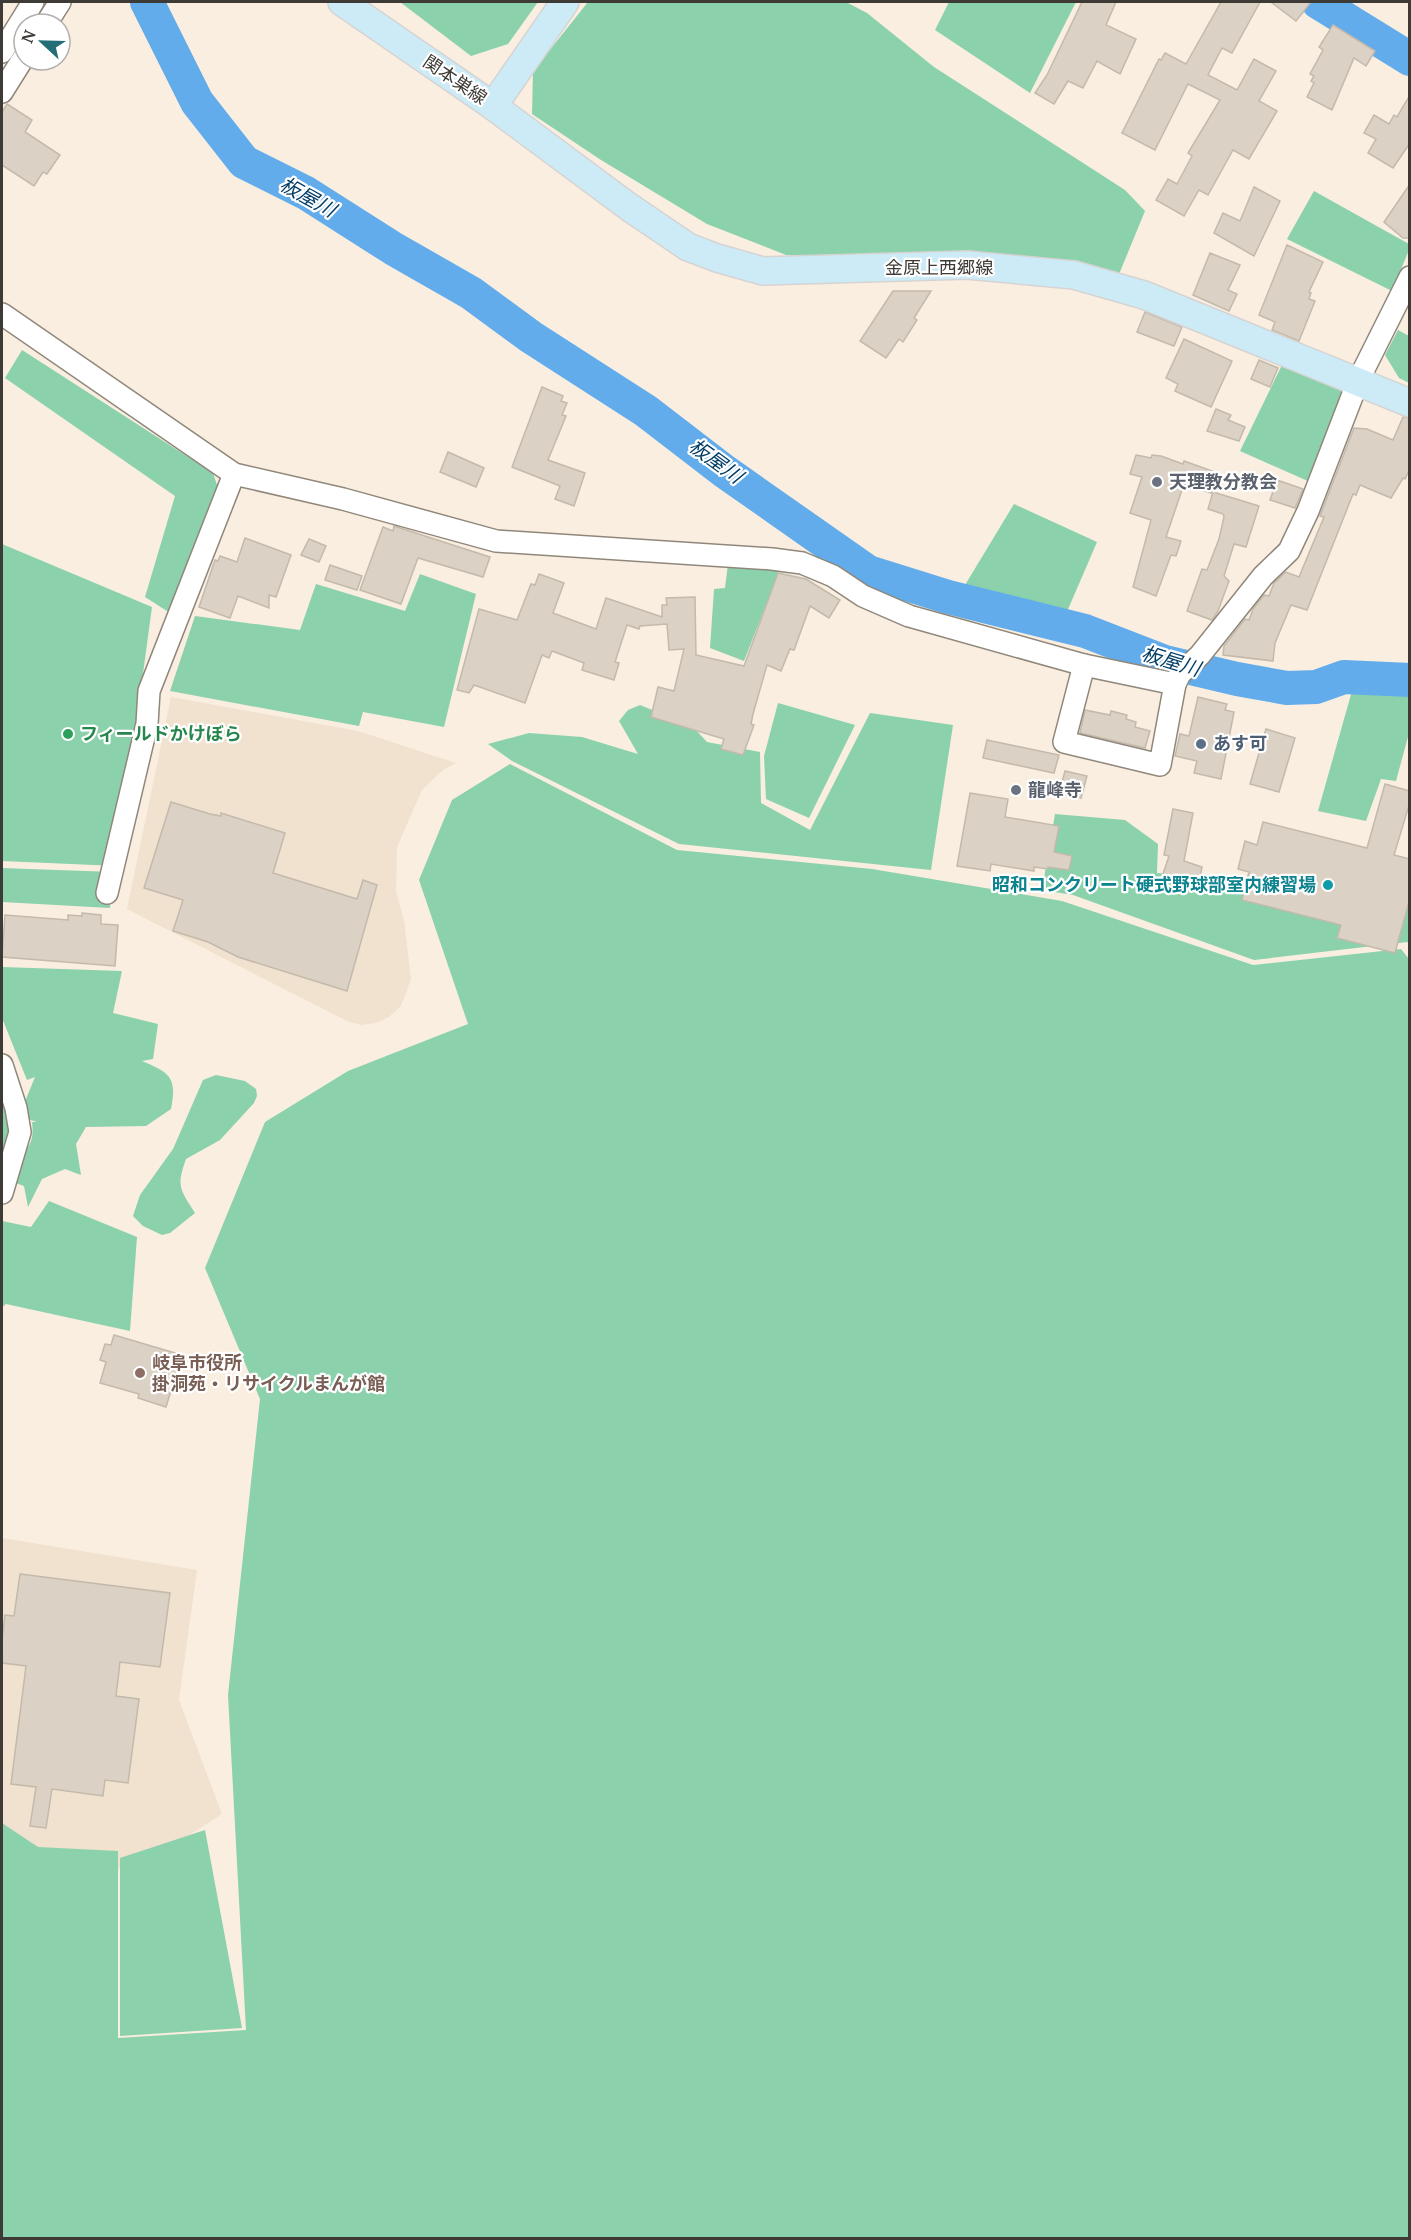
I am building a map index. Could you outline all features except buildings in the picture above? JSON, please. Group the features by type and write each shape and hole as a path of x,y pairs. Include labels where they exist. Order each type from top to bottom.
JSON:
{"main road":[{"name":"関本巣線","path":"342,2 493,106 565,2"},
{"name":"金原上西郷線","path":"493,106 629,207 688,247 717,258 763,271 967,265 1074,275 1144,295 1410,403"}],"street":[{"path":"2,52 33,2"},
{"path":"2,92 15,72"},
{"path":"1084,665 1064,742 1160,765 1178,679 1263,576 1289,551 1308,511 1358,381 1410,277"},
{"path":"2,314 234,474 342,499 496,541 772,559 802,563 833,576 863,596 909,616 1084,665 1178,679"},
{"path":"107,893 147,724 149,691 234,474"},
{"path":"2,1065 16,1108 20,1132 2,1193"}],"shaded area":[{"path":"171,697 358,731 456,763 443,770 422,790 397,847 396,891 404,920 411,979 401,1006 389,1017 376,1023 361,1025 347,1021 127,909"},
{"path":"2,1538 197,1570 179,1700 222,1814 160,1854 99,1875 2,1836"}],"green space":[{"path":"400,2 538,2 508,44 471,56"},
{"path":"588,2 846,2 867,13 934,67 1125,190 1145,211 1117,279 916,257 786,255 707,224 601,160 532,114 533,71"},
{"path":"949,2 1076,2 1030,93 935,30"},
{"path":"1314,191 1409,244 1409,250 1392,291 1287,239"},
{"path":"1398,330 1409,336 1409,383 1399,378 1385,355"},
{"path":"22,350 213,473 218,488 170,613 145,597 175,496 5,378"},
{"path":"1282,365 1344,388 1348,399 1310,482 1240,451"},
{"path":"1014,504 1097,542 1063,621 962,590"},
{"name":"フィールドかけぼら","path":"2,544 152,607 117,866 2,861"},
{"path":"728,564 780,569 744,661 710,648 714,589 725,588"},
{"path":"420,574 476,594 444,727 363,712 359,726 170,691 195,616 300,630 316,584 405,611"},
{"path":"1409,686 1409,733 1396,781 1381,779 1366,821 1318,811 1352,691"},
{"path":"778,703 855,725 809,818 766,799 764,756"},
{"path":"640,705 692,726 707,742 760,752 761,803 810,830 870,713 953,725 931,870 679,844 512,761 488,744 529,733 582,737 638,754 619,721 628,710"},
{"path":"510,764 677,850 872,869 1062,901 1253,965 1401,949 1409,959 1409,2238 2,2238 2,1823 38,1847 118,1851 118,2038 246,2030 228,1695 260,1399 205,1268 265,1122 348,1071 468,1024 419,880 452,800"},
{"path":"1055,814 1125,820 1158,844 1157,873 1226,877 1235,883 1384,926 1409,906 1409,944 1407,942 1254,960 1073,895 1042,890"},
{"path":"2,868 113,872 110,908 2,902"},
{"path":"2,967 122,971 113,1013 158,1024 153,1059 142,1061 166,1073 173,1090 171,1109 146,1126 86,1127 76,1144 81,1175 65,1169 42,1179 28,1207 24,1186 7,1180 2,1204 2,1076 15,1157 28,1147 32,1139 32,1122 37,1122 28,1119 24,1104 35,1077 27,1080 2,1018"},
{"path":"216,1075 245,1081 256,1089 257,1096 254,1103 220,1140 186,1159 181,1176 181,1188 195,1213 170,1233 162,1235 143,1226 133,1216 140,1195 173,1149 203,1080"},
{"path":"49,1201 137,1237 130,1331 6,1304 2,1307 2,1221 31,1227"},
{"path":"205,1830 242,2028 120,2036 120,1858"}],"waterway":[{"name":"板屋川","path":"147,2 197,102 244,162 306,193 394,249 471,293 531,337 646,411 724,471 868,572 948,597 1085,631 1165,662 1237,679 1287,688 1316,687 1344,677 1410,680"},
{"path":"1318,2 1410,59"}],"place":[{"name":"天理教分教会","path":"1157,482"},
{"name":"フィールドかけぼら","path":"68,734"},
{"name":"あす可","path":"1201,744"},
{"name":"龍峰寺","path":"1016,790"},
{"name":"昭和コンクリート硬式野球部室内練習場","path":"1328,885"},
{"name":"岐阜市役所 掛洞苑・リサイクルまんが館","path":"140,1373"}]}
